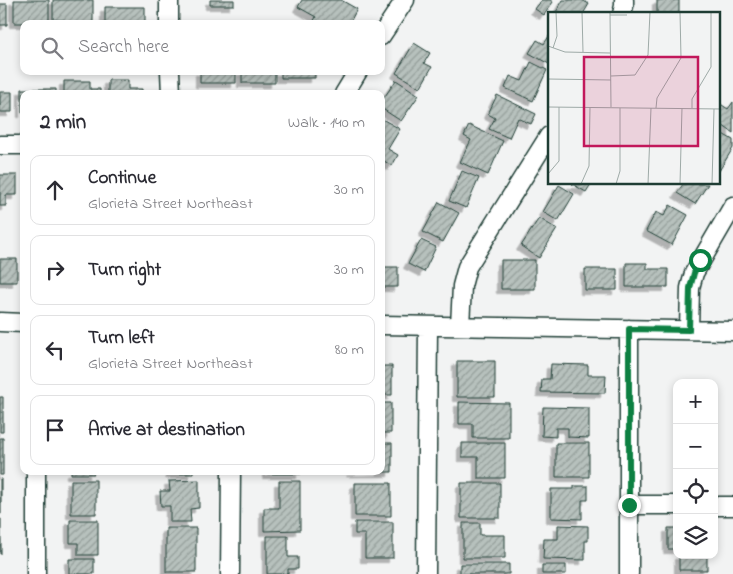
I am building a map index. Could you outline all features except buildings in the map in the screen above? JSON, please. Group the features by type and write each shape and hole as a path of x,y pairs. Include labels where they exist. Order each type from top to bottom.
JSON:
{"street":[{"path":"169,0 170,20"},
{"path":"385,30 405,0"},
{"path":"170,75 171,90"},
{"path":"346,90 356,75"},
{"path":"460,326 462,286 467,267 548,138"},
{"path":"0,144 20,145"},
{"path":"689,330 690,288 694,273 733,206"},
{"path":"0,322 20,323"},
{"path":"385,325 733,331"},
{"path":"426,574 428,326"},
{"path":"629,329 629,574"},
{"path":"36,475 36,574"},
{"path":"230,574 231,475"},
{"path":"629,505 673,506"},
{"path":"718,506 733,506"}],"route":[{"path":"629,505 629,329 689,330 690,288 700,260"}]}
